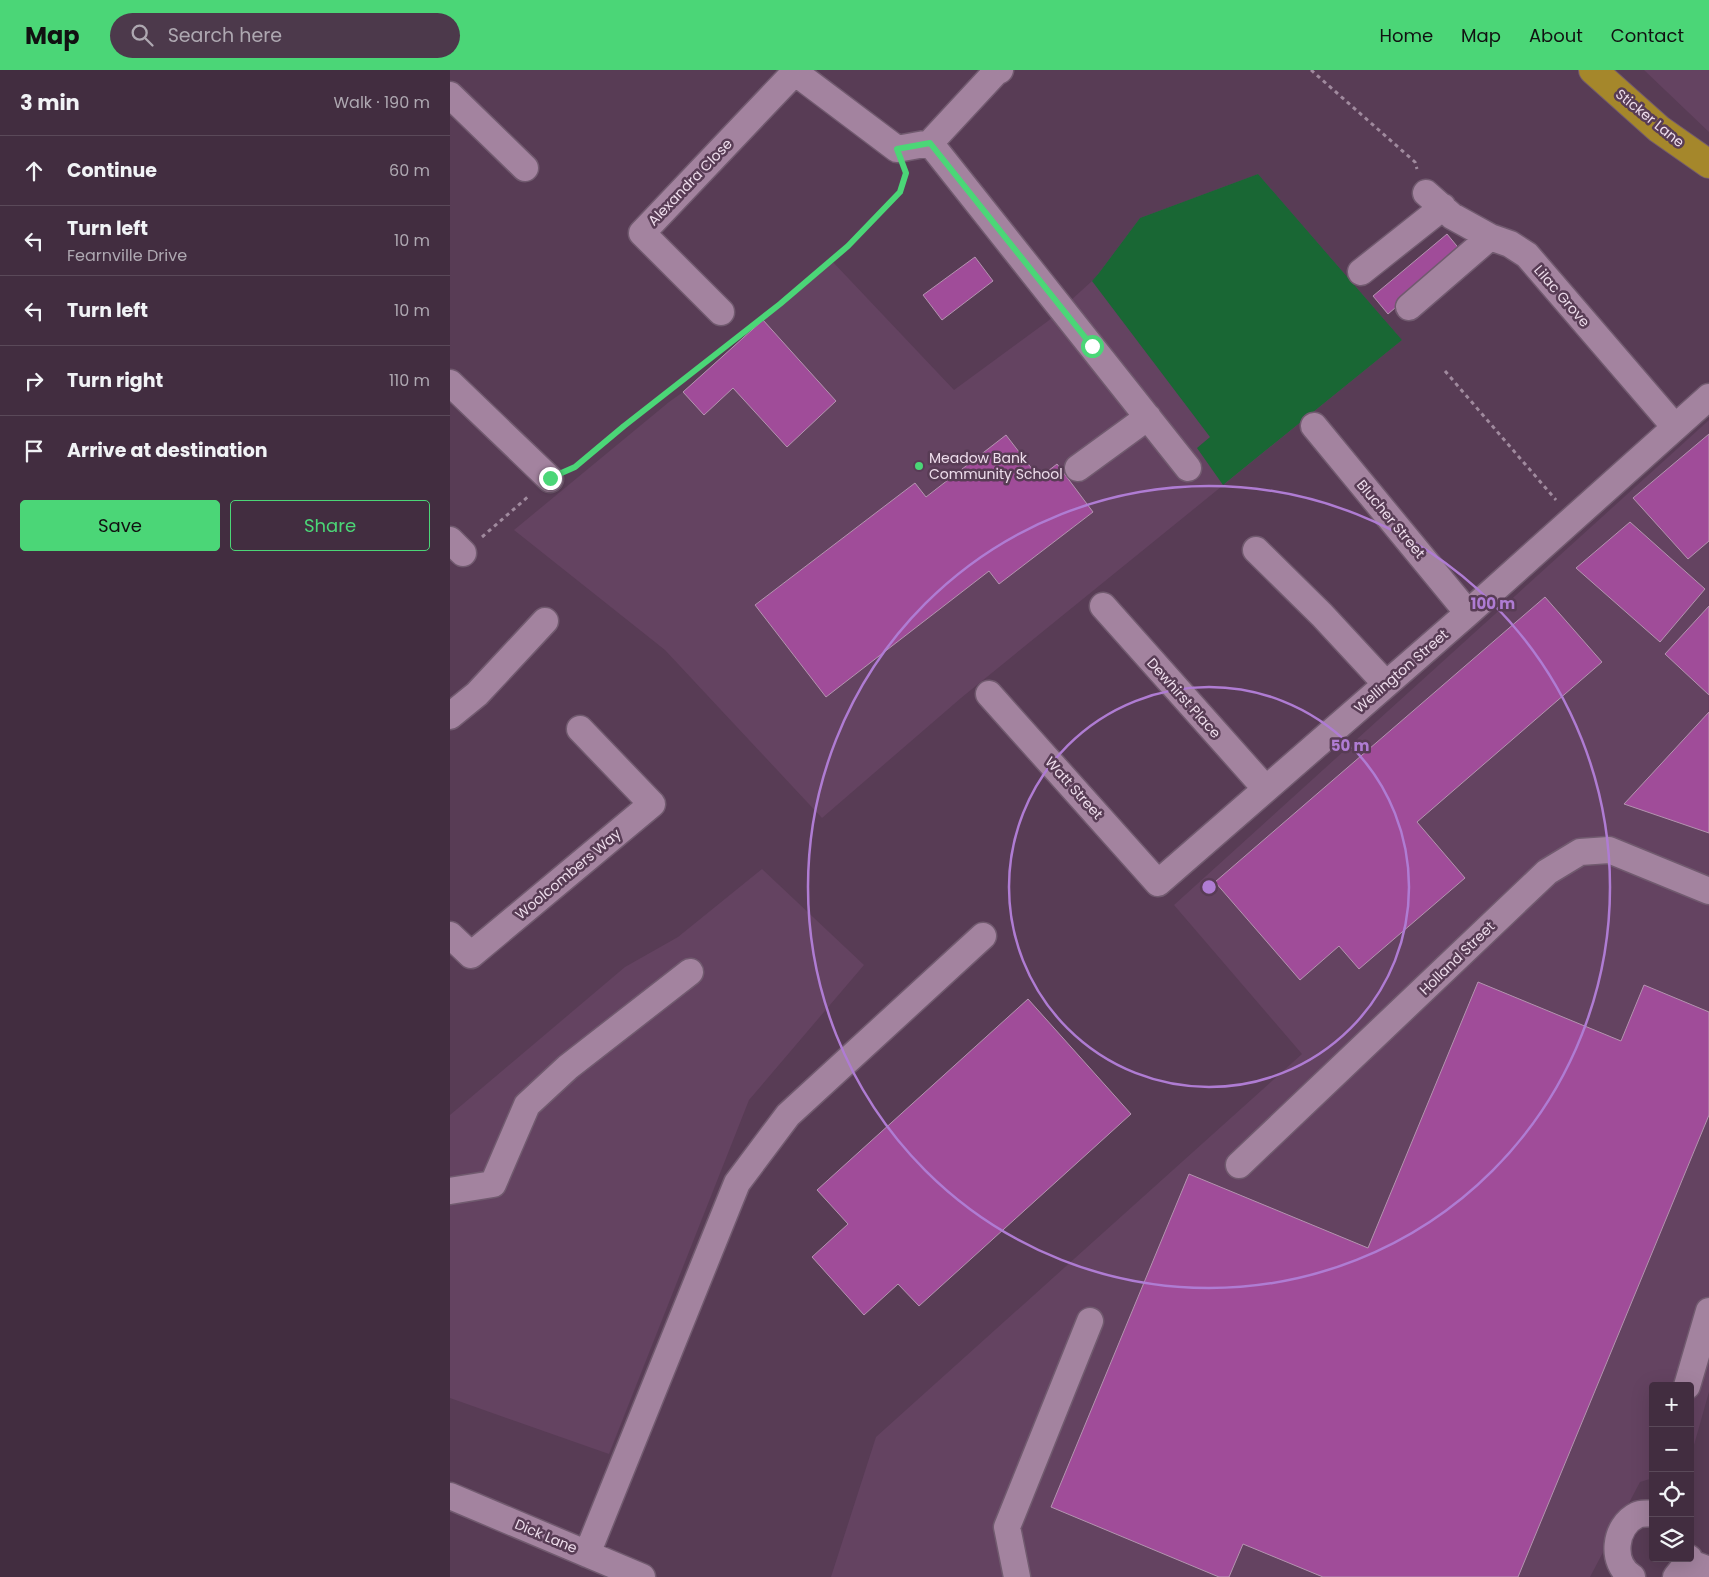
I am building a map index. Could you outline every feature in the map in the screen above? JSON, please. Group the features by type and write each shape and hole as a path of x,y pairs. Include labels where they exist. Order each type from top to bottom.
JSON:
{"highway":[{"name":"Sticker Lane","path":"1593,70 1659,129 1709,164"}],"street":[{"path":"793,71 897,149 930,143 996,72 1000,70"},
{"name":"Alexandra Close","path":"721,312 642,233 793,71"},
{"path":"450,95 525,168"},
{"path":"930,143 1083,352 1148,417 1188,468"},
{"path":"1362,272 1435,200"},
{"name":"Lilac Grove","path":"1435,200 1452,216 1490,237 1510,244 1527,255 1675,427"},
{"path":"1409,307 1490,237"},
{"path":"450,383 550,478"},
{"name":"Wellington Street","path":"1158,883 1468,613 1709,397"},
{"path":"1078,468 1148,417"},
{"name":"Blucher Street","path":"1314,426 1468,613"},
{"path":"1256,550 1322,615 1386,684"},
{"name":"Dewhirst Place","path":"1103,606 1266,789"},
{"path":"450,716 476,694 545,621"},
{"name":"Watt Street","path":"989,694 1158,883"},
{"name":"Woolcombers Way","path":"450,935 471,955 652,804 580,729"},
{"name":"Holland Street","path":"1239,1165 1547,872 1580,852 1610,850 1709,891"},
{"path":"587,1554 737,1183 788,1115 983,936"},
{"path":"450,1191 493,1184 527,1106 568,1067 690,972"},
{"path":"1688,1382 1709,1311"},
{"path":"1017,1577 1008,1527 1090,1321"},
{"name":"Dick Lane","path":"450,1496 642,1577"},
{"path":"1628,1576 1619,1563 1616,1546 1624,1526 1638,1514 1649,1513"}],"path":[{"path":"1311,70 1415,162 1435,200"},
{"path":"457,546 550,478 575,467 624,426 780,304 848,246 900,192 906,173 897,149"},
{"path":"1445,371 1572,520"}],"shaded area":[{"path":"1644,70 1709,70 1709,132"},
{"name":"Meadow Bank Community School","path":"1258,174 1402,340 961,698 822,818 665,650 514,530 683,392 831,260 954,390 1048,321 1092,281 1140,218"},
{"path":"1709,420 1709,1392 1694,1445 1694,1382 1649,1382 1649,1479 1640,1482 1590,1577 831,1577 876,1437 1302,1054 1174,905"},
{"path":"762,869 864,965 749,1100 609,1454 450,1398 450,1115 625,967 678,937"}],"green space":[{"path":"1258,174 1402,340 1223,485 1197,448 1210,437 1092,281 1140,218"}],"building":[{"path":"1447,234 1461,251 1388,314 1373,296"},
{"path":"975,257 993,281 942,320 923,295"},
{"path":"763,320 836,401 787,447 733,388 704,415 683,392"},
{"path":"1709,434 1709,541 1688,559 1633,498"},
{"path":"1006,435 1039,478 1057,464 1093,512 999,584 989,571 826,697 755,605 915,483 926,497"},
{"path":"1630,522 1705,589 1660,642 1576,568"},
{"path":"1545,597 1602,662 1417,822 1465,878 1359,969 1339,946 1300,980 1215,882"},
{"path":"1709,606 1709,695 1665,654"},
{"path":"1709,712 1709,833 1624,804"},
{"path":"1478,982 1621,1041 1644,985 1709,1012 1709,1115 1518,1577 1323,1577 1243,1544 1229,1577 1219,1577 1051,1507 1189,1174 1368,1248"},
{"path":"1028,999 1131,1114 919,1306 898,1284 864,1315 812,1257 848,1224 817,1190"}],"place":[{"name":"Meadow Bank Community School","path":"919,466"}],"route":[{"path":"550,478 575,467 624,426 780,304 848,246 900,192 906,173 897,149 930,143 1092,346"}]}
